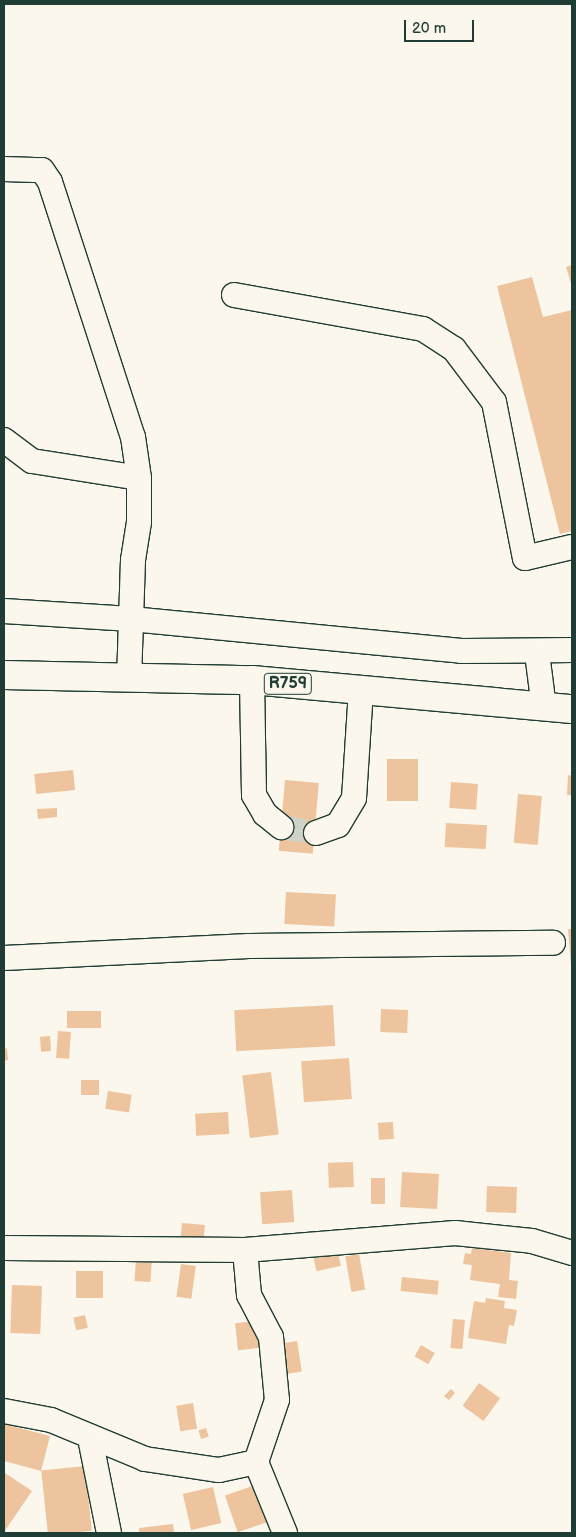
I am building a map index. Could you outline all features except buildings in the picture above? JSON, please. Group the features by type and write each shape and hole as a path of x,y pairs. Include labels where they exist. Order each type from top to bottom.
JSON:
{"main road":[{"name":"R759","path":"4,675 252,680 572,710"}],"street":[{"path":"4,169 42,170 50,182 132,437 138,478 129,678"},
{"path":"234,295 423,329 454,349 494,402 525,558 572,547"},
{"path":"4,440 32,461 138,478"},
{"path":"4,611 131,619 461,651 537,653 572,650"},
{"path":"537,653 544,708"},
{"path":"252,680 254,795 265,814 281,827"},
{"path":"316,833 338,825 354,798 361,690"},
{"path":"4,958 250,946 553,943"},
{"path":"4,1248 245,1250 455,1233 532,1242 572,1253"},
{"path":"245,1250 249,1295 271,1337 277,1400 256,1462 285,1533"},
{"path":"4,1411 51,1420 145,1460 219,1470 256,1462"},
{"path":"90,1438 109,1533"}],"tunnel":[{"path":"281,827 316,833"}]}
